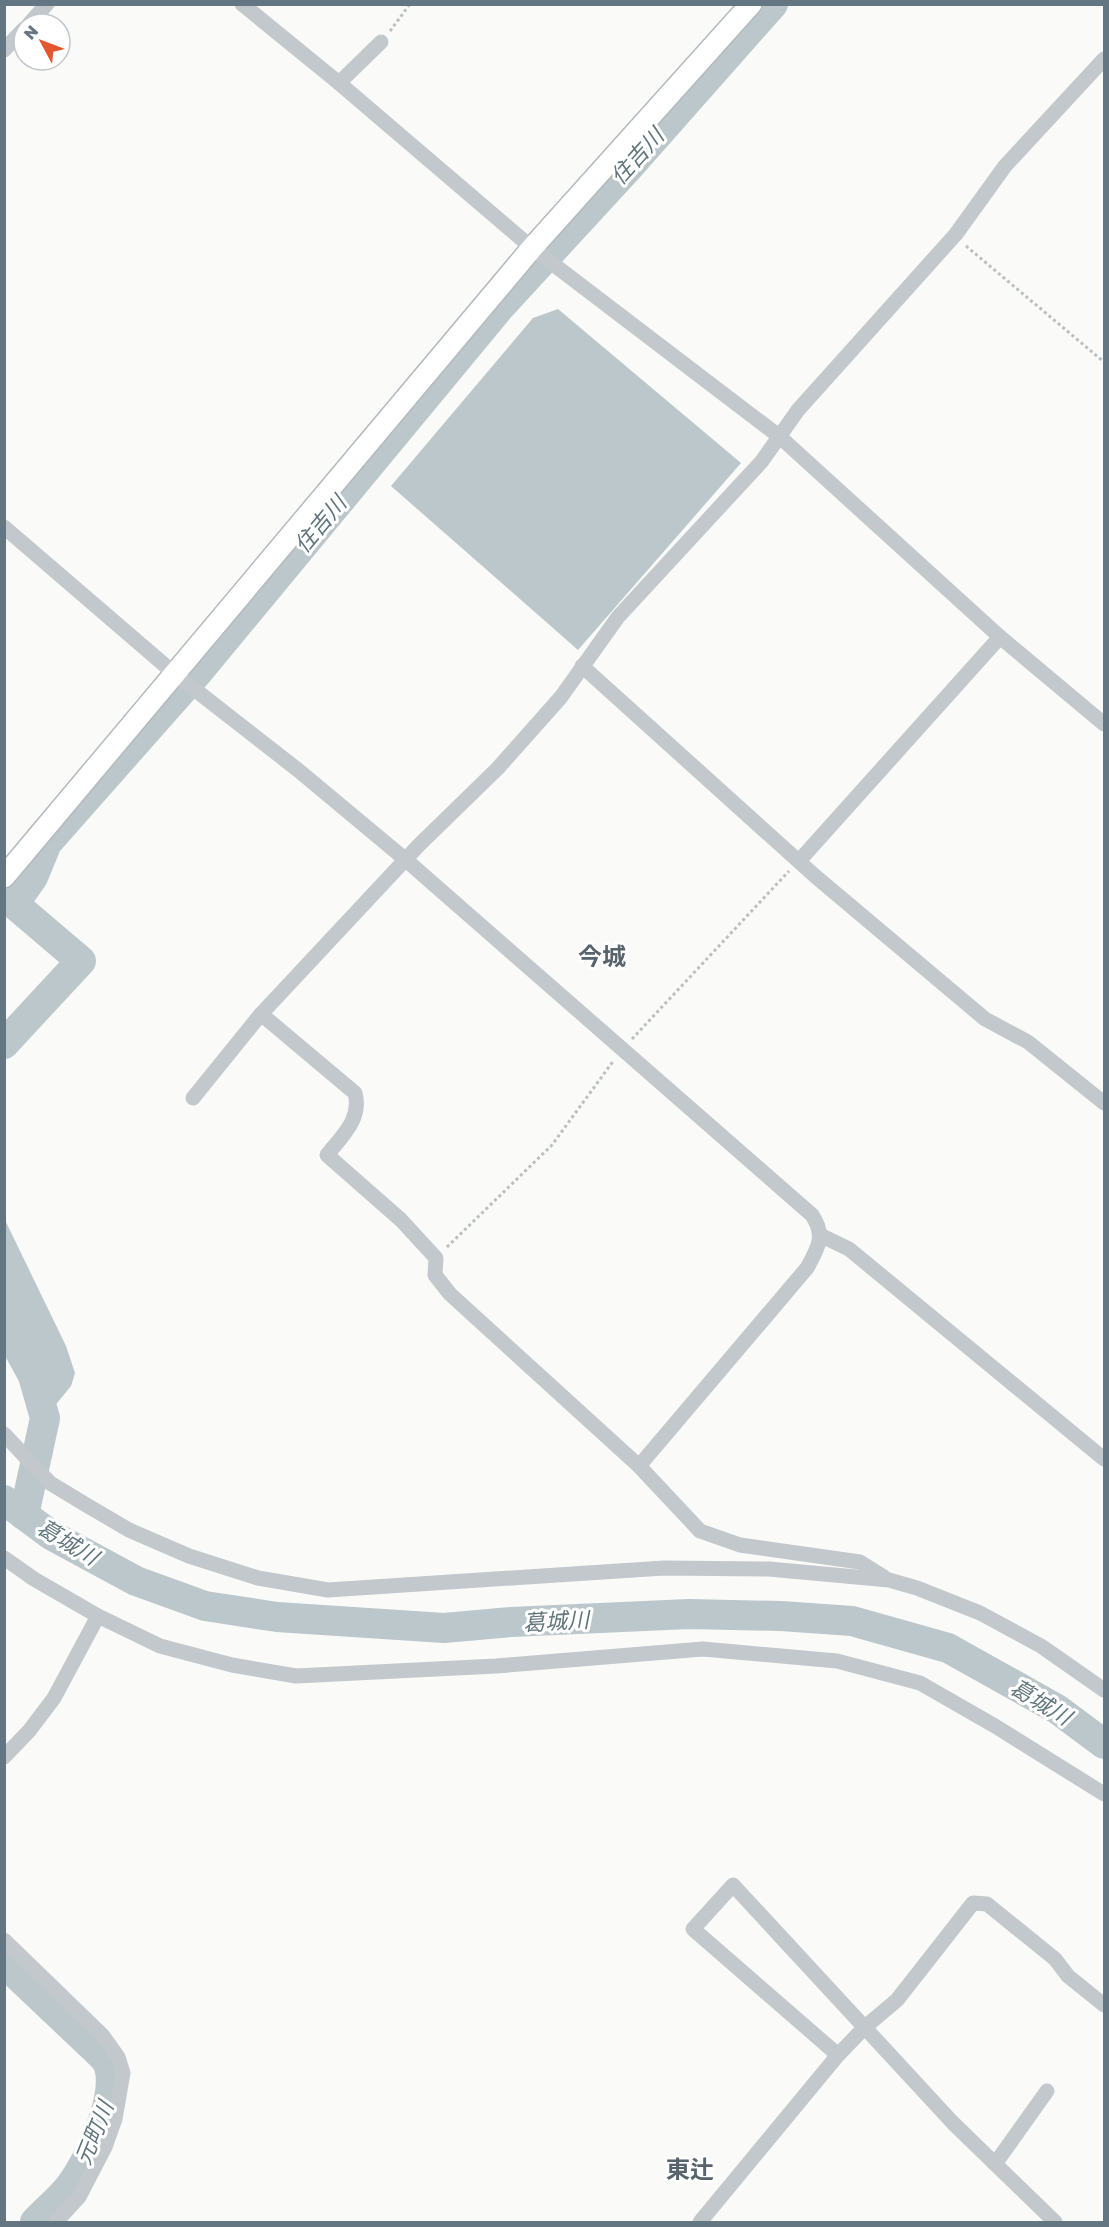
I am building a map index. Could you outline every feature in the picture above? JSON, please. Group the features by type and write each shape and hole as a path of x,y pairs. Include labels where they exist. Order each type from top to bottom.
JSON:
{"street":[{"path":"242,4 541,254 780,437 1000,637 1104,724"},
{"path":"4,877 183,679 751,4"},
{"path":"339,84 381,42"},
{"path":"193,1098 261,1014 405,860 498,768 561,697 618,618 762,461 821,382 956,234 1005,166 1104,59"},
{"path":"4,527 183,679 405,860 623,1048 812,1215 819,1225 818,1248 807,1269 639,1466"},
{"path":"799,861 1000,637"},
{"path":"582,666 799,861 985,1019 1028,1042 1104,1103"},
{"path":"261,1014 356,1093 359,1105 355,1118 327,1155 401,1220 436,1258 435,1275 450,1294 639,1466 700,1531 740,1545 860,1562 888,1580"},
{"path":"820,1235 849,1249 1104,1460"},
{"path":"4,1434 50,1483 129,1530 189,1556 258,1578 328,1590 664,1568 769,1569 888,1580 917,1588 980,1613 1041,1646 1104,1690"},
{"path":"4,1558 34,1579 98,1616 160,1646 232,1665 296,1676 496,1666 703,1649 837,1661 920,1683 995,1726 1104,1794"},
{"path":"4,1757 29,1731 54,1698 98,1616"},
{"path":"838,2055 693,1929 733,1885 953,2123 1055,2223"},
{"path":"700,2223 838,2055 865,2027 897,2000 973,1903 987,1904 1055,1959 1068,1976 1103,2001"},
{"path":"4,1940 103,2036 118,2057 123,2073 115,2119 105,2147 79,2197 56,2223"},
{"path":"995,2164 1047,2091"}],"path":[{"path":"381,42 411,4"},
{"path":"956,234 969,249 1104,362"},
{"path":"436,1258 552,1145 623,1048 799,861"}],"shaded area":[{"path":"558,309 741,463 578,650 391,486 533,318"},
{"path":"5,1220 66,1346 75,1373 71,1386 48,1414 21,1385 5,1356"}],"waterway":[{"name":"住吉川","path":"4,1044 81,961 14,904 33,877 47,843 199,671 500,307 628,168 773,4"},
{"name":"住吉川","path":"24,1515 45,1418 31,1369"},
{"name":"葛城川","path":"4,1500 51,1535 136,1581 205,1606 277,1617 444,1628 511,1622 689,1614 781,1616 852,1621 948,1648 1057,1709 1104,1744"},
{"name":"元町川","path":"4,1963 103,2056 110,2075 107,2108 86,2160 66,2191 35,2222"}],"district":[{"name":"今城","path":"602,957"},
{"name":"東辻","path":"690,2170"}]}
